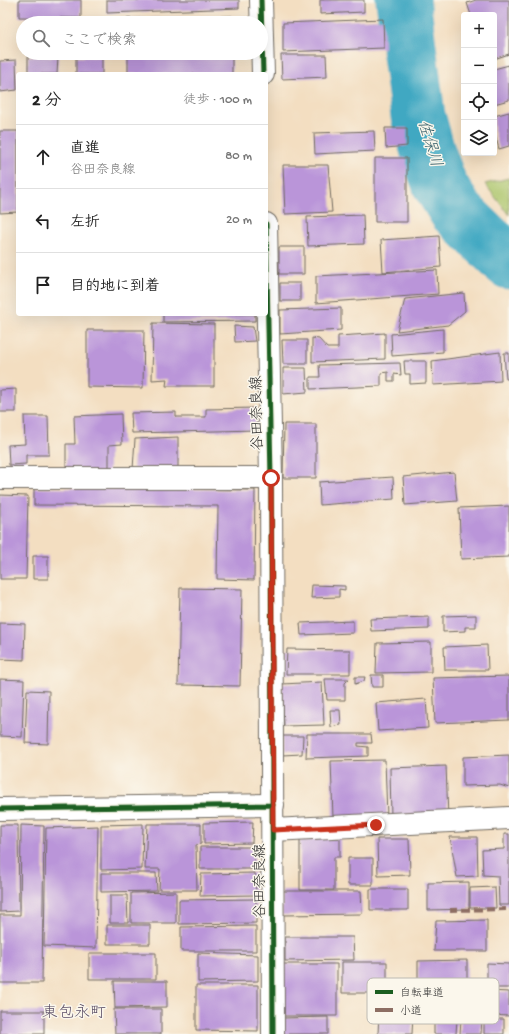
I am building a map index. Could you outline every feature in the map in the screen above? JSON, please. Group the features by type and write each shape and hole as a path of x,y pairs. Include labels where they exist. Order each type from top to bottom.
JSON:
{"main road":[{"path":"261,0 261,16"},
{"path":"263,60 263,72"},
{"name":"谷田奈良線","path":"268,316 271,478 273,1034"},
{"path":"0,478 271,478"},
{"path":"0,809 273,805"},
{"path":"273,830 509,818"}],"green space":[{"path":"509,178 509,215 485,184"}],"building":[{"path":"19,0 81,0 81,16 19,16"},
{"path":"107,0 239,0 239,8 107,13"},
{"path":"320,0 364,0 364,12 320,14"},
{"path":"476,0 509,0 509,54 497,58 497,12 470,12 467,3"},
{"path":"383,19 384,48 283,52 283,23"},
{"path":"281,55 326,55 327,77 282,79"},
{"path":"16,60 16,90 0,92 0,61"},
{"path":"28,60 58,60 57,72 28,72"},
{"path":"76,60 102,60 102,72 76,72"},
{"path":"128,60 232,60 232,72 128,72"},
{"path":"509,65 509,100 497,103 497,84 497,68"},
{"path":"509,112 509,146 499,149 497,141 497,115"},
{"path":"385,128 407,128 407,146 386,148"},
{"path":"0,131 16,131 16,212 0,213"},
{"path":"374,131 375,151 315,154 314,133"},
{"path":"375,158 407,158 407,222 375,222"},
{"path":"283,165 328,165 332,212 285,214"},
{"path":"363,215 364,244 308,246 307,217"},
{"path":"439,236 441,267 383,272 381,240"},
{"path":"279,247 304,247 304,274 279,274"},
{"path":"437,270 438,294 316,303 316,276"},
{"path":"280,283 300,283 300,301 280,301"},
{"path":"464,293 465,311 448,325 397,331 405,299"},
{"path":"341,308 341,330 280,334 280,310"},
{"path":"163,316 255,316 255,321 163,322"},
{"path":"153,323 214,324 214,386 166,386 167,379 152,380"},
{"path":"234,326 253,327 255,341 235,342"},
{"path":"443,329 443,352 392,356 391,334"},
{"path":"87,330 144,330 143,388 87,387"},
{"path":"385,333 385,359 312,362 312,338 319,339 327,348 338,348 338,336"},
{"path":"282,340 307,340 307,364 283,364"},
{"path":"500,352 501,381 433,385 432,361"},
{"path":"504,353 509,353 509,379 506,379"},
{"path":"404,361 426,361 426,383 410,384 410,374 405,374"},
{"path":"400,363 401,375 394,374 394,381 388,381 388,372 381,373 381,386 310,389 310,377 320,377 319,365"},
{"path":"283,368 306,368 307,392 283,394"},
{"path":"16,389 16,412 0,412 0,390"},
{"path":"256,408 257,430 132,433 131,413 176,412 176,417 206,417 206,409"},
{"path":"121,414 122,444 109,445 109,473 66,474 66,444 75,444 74,416"},
{"path":"24,416 48,416 49,455 26,455 26,464 9,465 8,445 25,444"},
{"path":"284,424 316,424 316,478 283,478"},
{"path":"178,437 178,469 133,469 135,439"},
{"path":"454,472 457,501 405,505 403,477"},
{"path":"393,477 394,499 320,505 319,482"},
{"path":"34,488 255,490 254,580 217,579 218,506 34,505"},
{"path":"0,495 28,496 26,579 0,579"},
{"path":"509,506 509,557 461,559 459,508"},
{"path":"33,556 48,556 48,579 33,579"},
{"path":"312,585 345,586 345,590 339,589 339,597 311,598"},
{"path":"180,588 242,589 240,686 178,685"},
{"path":"476,615 476,627 465,627 465,631 443,632 443,616"},
{"path":"429,617 429,629 371,631 370,619"},
{"path":"353,621 353,633 301,635 300,623"},
{"path":"0,623 25,624 24,660 0,659"},
{"path":"431,642 431,672 376,673 377,643"},
{"path":"487,645 488,670 445,670 444,647"},
{"path":"287,649 350,650 350,674 286,674"},
{"path":"371,675 383,675 383,687 372,687"},
{"path":"509,676 509,720 435,723 433,678"},
{"path":"355,677 365,677 364,681 355,684"},
{"path":"0,679 24,680 22,737 0,736"},
{"path":"325,679 349,679 345,683 345,700 327,700"},
{"path":"322,682 324,725 284,726 282,684"},
{"path":"27,690 49,691 48,744 25,743"},
{"path":"426,699 428,728 378,731 376,703"},
{"path":"330,710 340,710 341,725 331,727"},
{"path":"307,734 371,734 372,743 358,743 358,746 368,747 368,756 306,758"},
{"path":"282,736 303,736 302,754 282,755"},
{"path":"509,755 509,788 500,785 463,786 463,757"},
{"path":"385,760 387,817 333,818 331,761"},
{"path":"446,766 448,817 391,818 390,768"},
{"path":"253,822 252,843 204,844 204,823"},
{"path":"143,824 142,869 101,870 101,825"},
{"path":"147,824 201,824 201,844 196,845 197,890 159,890 160,869 145,869"},
{"path":"0,825 18,825 19,911 0,912"},
{"path":"21,825 44,826 42,983 0,983 0,915 20,915"},
{"path":"98,826 96,948 44,946 46,828"},
{"path":"504,834 509,834 509,905 499,905 498,876 483,875 482,850 504,849"},
{"path":"450,837 477,837 478,876 457,877"},
{"path":"340,838 340,857 334,857 334,890 300,890 300,839"},
{"path":"377,839 409,839 410,875 378,876"},
{"path":"200,847 254,847 254,869 200,869"},
{"path":"348,858 373,858 373,885 348,885"},
{"path":"101,873 156,873 157,891 101,892"},
{"path":"255,873 256,895 200,896 201,874"},
{"path":"469,882 469,909 428,910 428,883"},
{"path":"495,887 496,908 470,908 470,888"},
{"path":"370,889 408,889 408,910 370,910"},
{"path":"282,891 361,891 362,914 282,915"},
{"path":"176,892 176,923 131,923 131,893"},
{"path":"110,895 127,895 128,923 110,923"},
{"path":"256,899 256,923 179,924 179,900"},
{"path":"487,920 487,951 434,951 436,921"},
{"path":"107,925 150,925 150,944 107,944"},
{"path":"256,926 256,951 181,951 181,927"},
{"path":"285,937 353,937 354,960 285,961"},
{"path":"89,953 156,953 156,979 89,979"},
{"path":"198,953 258,955 258,981 198,982"},
{"path":"467,960 467,978 418,978 418,961"},
{"path":"342,962 387,962 387,978 367,978 367,993 342,993"},
{"path":"487,963 509,964 509,988 499,988 499,978 487,978"},
{"path":"283,964 337,964 337,1016 283,1016"},
{"path":"114,981 167,981 167,1007 115,1008"},
{"path":"196,985 258,985 258,1031 196,1030"},
{"path":"499,992 509,992 509,1016 499,1016"},
{"path":"114,1009 161,1009 161,1034 115,1034"},
{"path":"0,1011 44,1011 44,1034 0,1034"},
{"path":"328,1017 328,1034 283,1034 283,1018"},
{"path":"499,1019 504,1019 504,1034 484,1034 484,1024 499,1024"},
{"path":"378,1024 412,1024 412,1034 378,1034"},
{"path":"434,1024 457,1024 456,1034 434,1034"},
{"path":"461,1024 482,1024 481,1034 460,1034"}],"waterway":[{"name":"佐保川","path":"403,0 418,116 428,152 440,185 456,211 509,262"}],"marked path":[{"path":"450,910 509,909"}],"cycle path":[{"path":"261,0 261,16"},
{"path":"263,60 263,72"},
{"path":"268,316 271,478 273,1034"},
{"path":"0,809 273,805"}],"district":[{"name":"東包永町","path":"74,1014"}],"route":[{"path":"271,478 273,830 376,825"}]}
